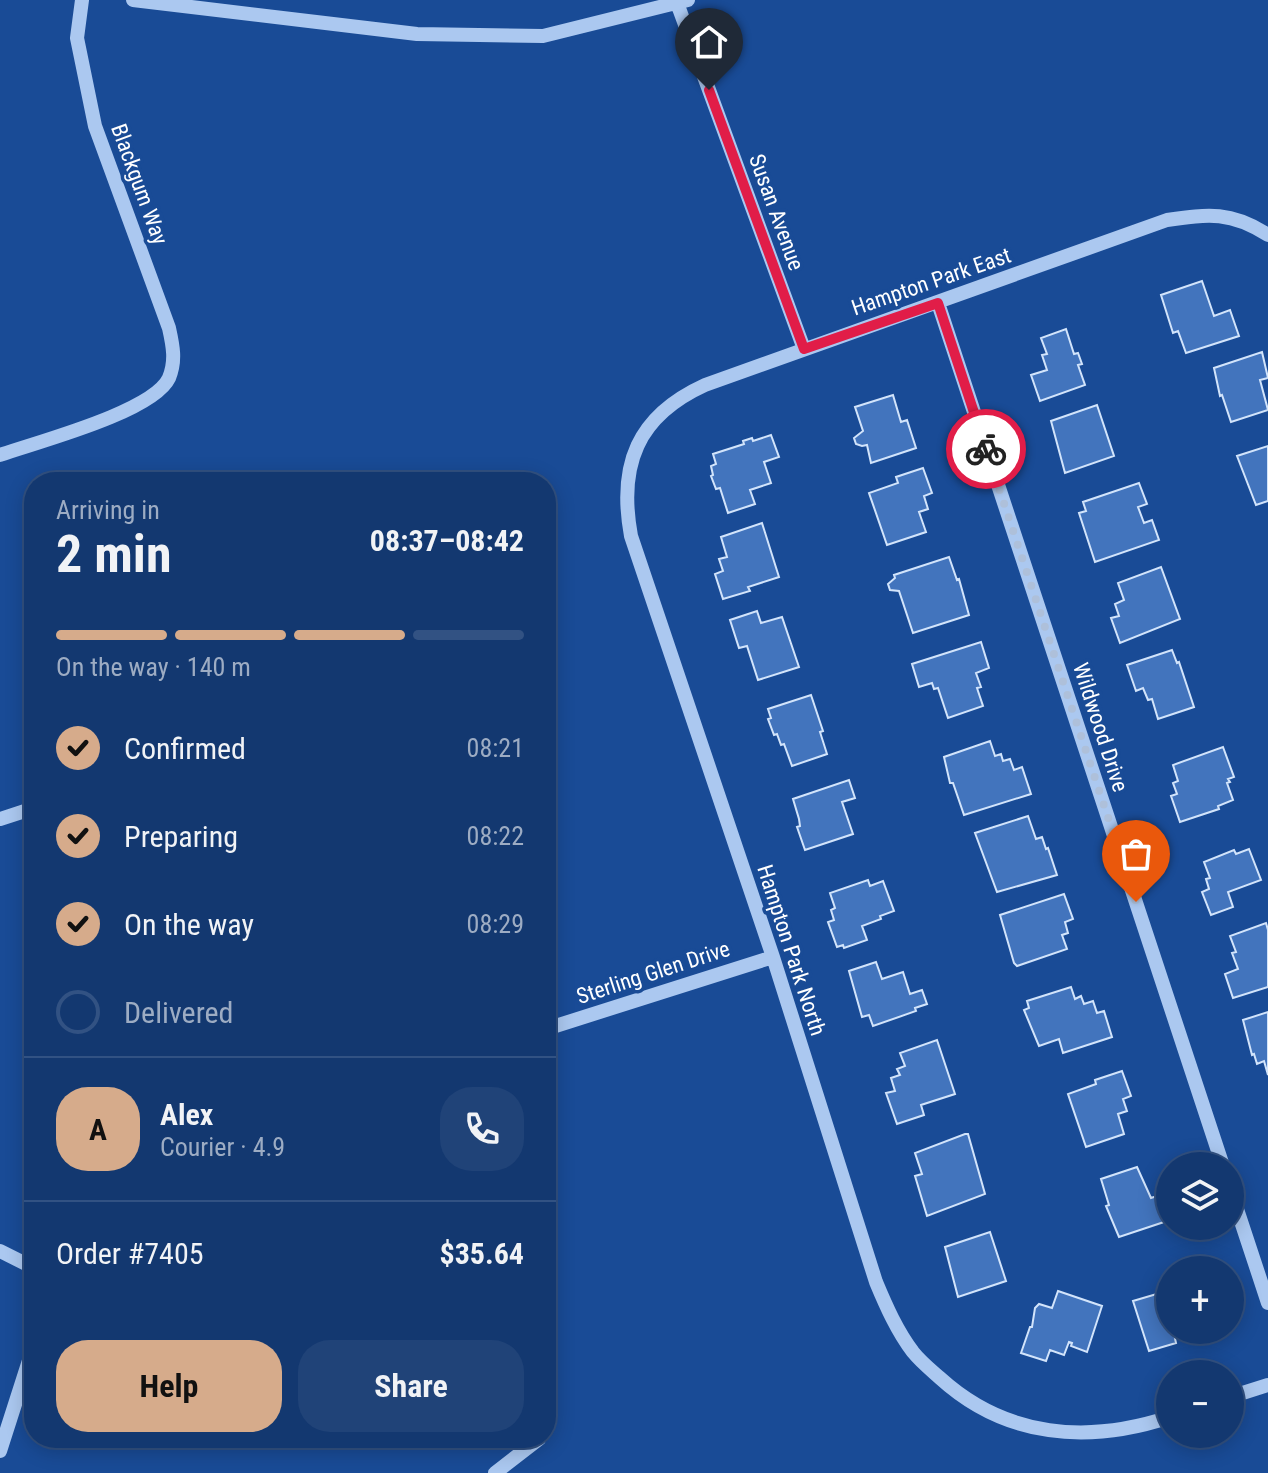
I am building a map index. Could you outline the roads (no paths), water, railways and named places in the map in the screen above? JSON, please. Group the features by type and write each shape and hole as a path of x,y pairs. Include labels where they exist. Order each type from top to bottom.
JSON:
{"street":[{"name":"Blackgum Way","path":"0,455 127,411 150,399 168,379 175,354 169,328 95,126 77,38 82,0"},
{"path":"133,0 417,34 543,36 681,1"},
{"name":"Susan Avenue","path":"681,1 804,349"},
{"name":"Hampton Park East","path":"645,430 673,402 692,391 1167,220 1207,215 1246,221 1268,235"},
{"name":"Wildwood Drive","path":"938,303 1218,1152"},
{"name":"Hampton Park North","path":"645,430 626,479 626,508 631,536 889,1314 914,1354 950,1387 983,1409 1022,1425 1089,1434 1121,1431 1156,1421"},
{"path":"0,819 24,811"},
{"name":"Sterling Glen Drive","path":"556,1026 773,957"},
{"path":"1244,1230 1268,1303"},
{"path":"0,1251 24,1263"},
{"path":"0,1451 24,1376"},
{"path":"1244,1393 1268,1385"},
{"path":"495,1473 527,1448"}]}
